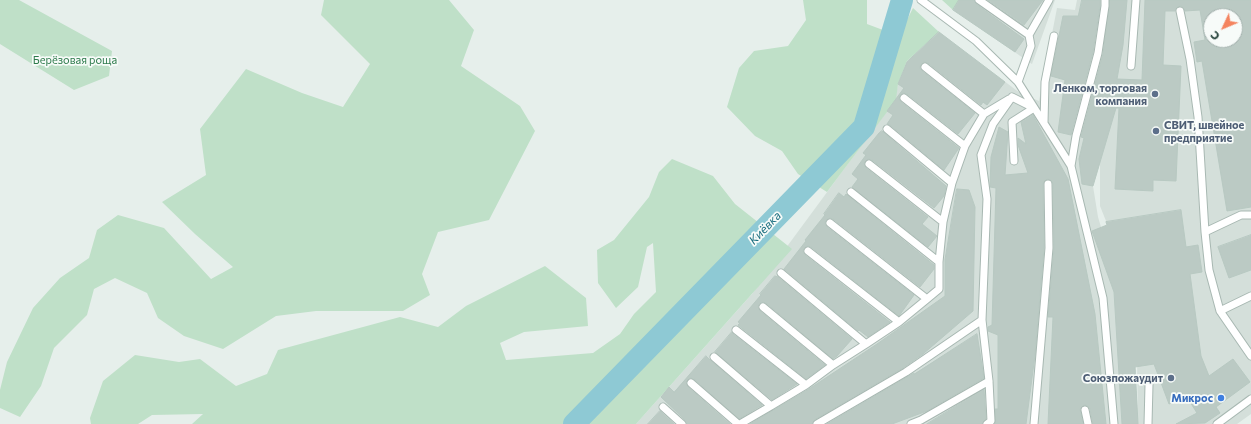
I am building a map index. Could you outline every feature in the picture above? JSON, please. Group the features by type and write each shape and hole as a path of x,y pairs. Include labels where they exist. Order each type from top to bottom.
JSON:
{"lane":[{"path":"921,0 976,41 1018,82 1070,166 1103,298 1114,424"},
{"path":"979,0 1029,35"},
{"path":"1018,82 1031,46 1029,35 1049,0"},
{"path":"1070,166 1076,136 1098,53 1105,0"},
{"path":"1131,66 1136,0"},
{"path":"1180,11 1190,59 1198,116 1205,232 1209,270 1220,311 1251,356"},
{"path":"1044,124 1045,82 1054,36"},
{"path":"925,67 984,114"},
{"path":"1012,97 1034,108"},
{"path":"691,382 739,424 806,385 833,365 899,322 939,289 939,262 944,222 952,183 965,146 984,114 1012,97"},
{"path":"987,424 991,421 989,381 982,320 987,199 981,155 993,124 1012,97"},
{"path":"904,98 965,146"},
{"path":"1014,161 1012,122 1034,108"},
{"path":"887,129 952,183"},
{"path":"869,164 944,222"},
{"path":"1034,424 1050,248 1048,184"},
{"path":"851,192 939,262"},
{"path":"1205,232 1241,215 1251,215"},
{"path":"830,224 927,299"},
{"path":"808,251 899,322"},
{"path":"781,273 866,344"},
{"path":"1220,311 1251,296"},
{"path":"763,307 833,365"},
{"path":"817,424 906,372 982,320"},
{"path":"736,330 806,385"},
{"path":"714,357 771,406"},
{"path":"910,424 921,420 989,381"},
{"path":"1148,385 1148,424"},
{"path":"1217,424 1251,399"},
{"path":"663,407 682,424"},
{"path":"1085,410 1088,424"}],"shaded area":[{"path":"959,0 1055,0 1032,64 953,10"},
{"path":"1077,0 1251,0 1251,414 1237,424 636,424 752,294 895,100 898,84 907,61 939,32 1020,93 1039,101 1057,8 1075,10","holes":["1100,163 1100,206 1136,296 1138,421 1132,295 1101,227 1098,217 1093,186"]}],"green space":[{"name":"Берёзовая роща","path":"0,0 19,0 112,51 109,76 74,90 0,44"},
{"path":"324,0 449,0 474,30 461,66 520,106 535,131 489,220 438,232 422,274 430,295 403,311 316,311 276,316 223,349 184,336 158,318 147,293 115,278 94,289 87,315 54,348 41,386 20,417 0,408 0,390 7,362 33,308 60,278 89,258 97,230 118,215 164,228 211,279 233,267 195,234 162,202 206,175 200,129 246,69 302,93 343,107 370,64 321,15"},
{"path":"803,0 867,0 867,24 899,36 913,8 939,32 907,61 898,84 896,100 827,192 798,174 782,151 755,136 727,107 739,68 754,51 788,46 806,20"},
{"path":"942,0 960,0 953,10"},
{"path":"672,159 713,176 735,204 792,249 636,424 192,424 203,414 152,415 138,424 91,424 90,418 103,381 135,355 179,362 200,359 236,386 267,374 278,350 400,317 438,327 466,306 545,266 586,298 588,326 524,332 500,343 506,360 593,353 620,334 634,314 656,292 653,243 647,247 638,287 616,308 598,283 597,250 614,240 649,197 659,172"}],"building":[{"path":"959,0 974,0 976,4 1024,39 1015,52 953,10"},
{"path":"988,0 1043,0 1024,25"},
{"path":"1082,0 1100,0 1100,6 1093,52 1071,135 1058,132 1065,80 1051,76 1063,16 1078,16"},
{"path":"1110,0 1127,0 1123,45 1117,79 1142,80 1145,0 1251,0 1251,207 1227,211 1202,61 1197,62 1194,42 1203,40 1203,48 1243,48 1243,8 1203,8 1203,28 1200,10 1185,11 1181,6 1177,7 1175,11 1165,11 1163,65 1181,66 1176,181 1153,180 1153,191 1115,189 1119,108 1116,108 1093,186 1082,184 1079,159 1084,138 1081,137 1103,54"},
{"path":"939,32 1005,82 987,105 983,102 981,105 928,63 924,62 921,64 920,68 922,71 975,113 958,134 907,94 903,93 900,95 899,99 901,102 959,148 944,170 887,124 893,115 887,111 904,88 898,84 907,62"},
{"path":"1033,115 1068,179 1095,314 1106,424 1093,424 1090,409 1088,406 1084,405 1080,409 1083,424 1048,424 1053,317 1048,317 1054,248 1053,184 1052,181 1048,179 1045,180 1043,184 1044,248 1035,355 1026,424 995,424 995,409 998,409 998,335 988,331 988,327 992,325 996,188 990,187 991,157 999,127 1008,132 1005,175 1028,173 1018,145 1018,138 1026,144 1021,122"},
{"path":"882,131 946,186 944,196 934,208 872,160 868,159 864,163 866,168 928,217 922,224 937,236 928,247 852,187 858,179 852,174 866,155 863,153"},
{"path":"957,189 969,190 975,207 973,311 923,354 903,368 814,420 812,424 750,424 809,389 877,344 945,296 945,260"},
{"path":"839,193 844,197 846,194 934,265 934,269 920,287 833,219 830,218 826,220 825,223 827,227 914,295 899,316 811,247 808,246 804,248 803,251 805,255 890,322 868,337 859,330 858,331 784,269 825,215 824,214"},
{"path":"1181,210 1186,247 1198,245 1202,272 1190,274 1201,356 1209,376 1233,359 1250,382 1216,407 1220,413 1205,423 1176,424 1197,413 1187,397 1169,404 1154,364 1135,367 1138,424 1122,424 1114,292 1092,231 1107,225 1106,222"},
{"path":"1251,235 1251,270 1229,278 1218,247"},
{"path":"775,276 852,339 833,359 766,303 763,302 759,304 758,307 760,311 825,365 806,379 738,325 740,323 738,322"},
{"path":"732,332 797,384 772,400 715,352"},
{"path":"977,334 984,378 927,411 892,424 827,424 914,374"},
{"path":"706,356 762,405 739,419 694,379 690,378 686,382 688,387 730,424 687,424 685,420 661,397 669,387 674,392"},
{"path":"984,389 986,419 982,424 927,424"},
{"path":"660,411 674,424 648,424"}],"waterway":[{"name":"Киёвка","path":"574,424 864,127 902,0"}],"place":[{"name":"Ленком, торговая компания","path":"1155,94"},
{"name":"СВИТ, швейное предприятие","path":"1156,131"},
{"name":"Союзпожаудит","path":"1171,378"},
{"name":"Микрос","path":"1221,398"}]}
